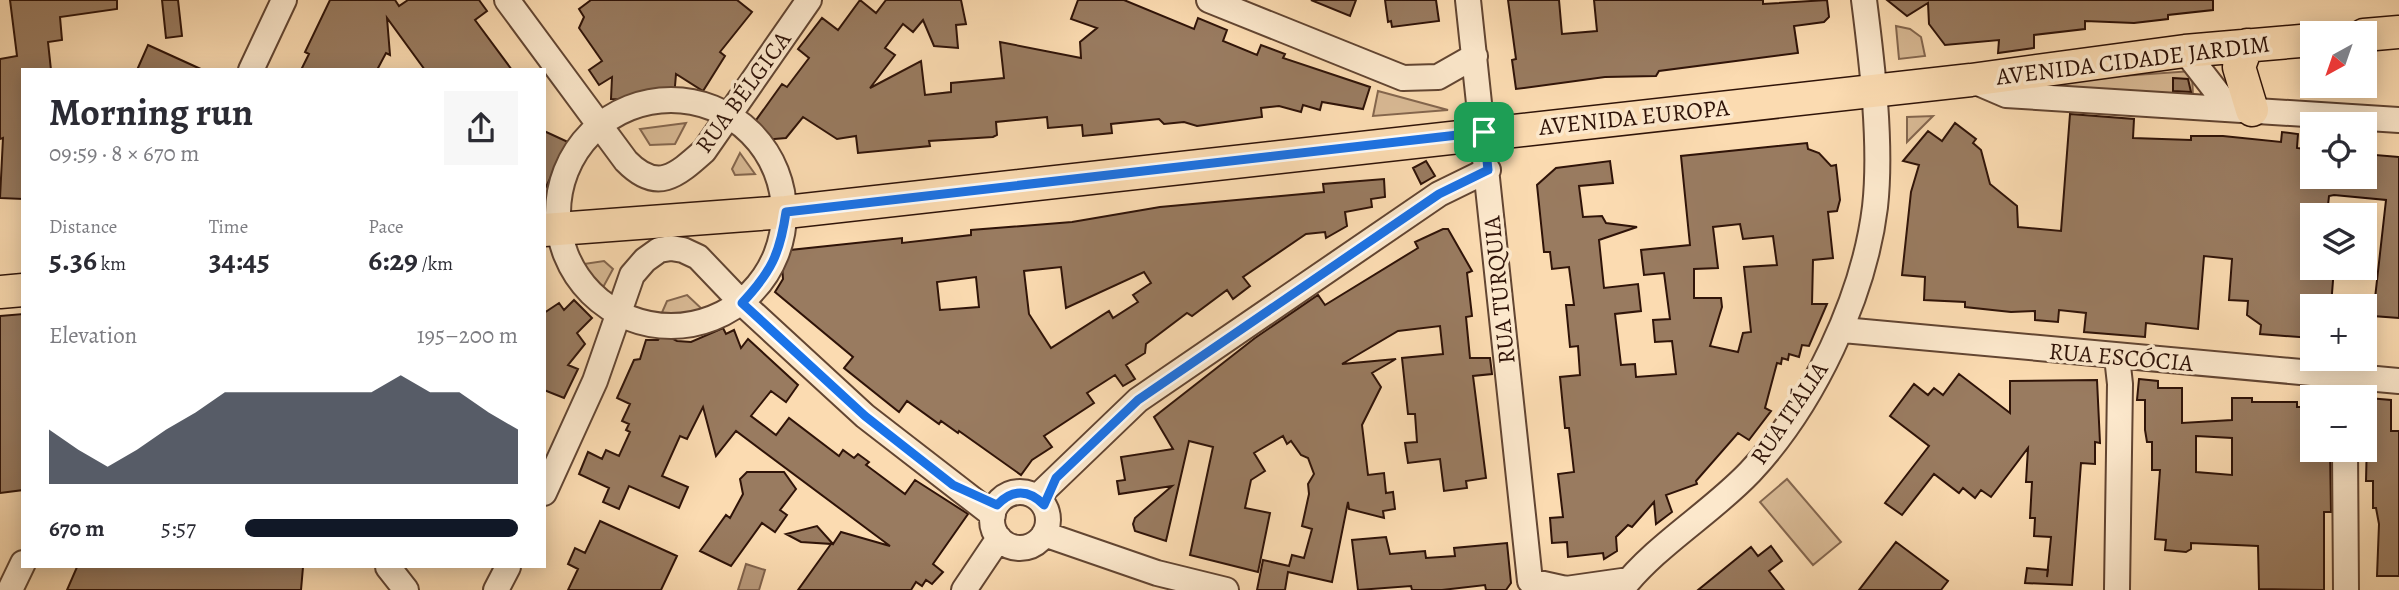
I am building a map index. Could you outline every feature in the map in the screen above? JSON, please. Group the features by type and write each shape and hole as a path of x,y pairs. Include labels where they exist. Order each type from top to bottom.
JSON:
{"main road":[{"path":"2377,34 2399,32"},
{"name":"AVENIDA CIDADE JARDIM","path":"1971,80 2185,51 2300,41"},
{"path":"2241,110 2239,67 2248,45"},
{"name":"AVENIDA EUROPA","path":"551,230 786,212 1484,132 1971,80"},
{"path":"0,292 21,289"}],"street":[{"path":"252,68 284,0"},
{"path":"507,0 597,125"},
{"name":"RUA BÉLGICA","path":"597,125 638,173 648,179 669,176 704,151 731,116 809,0"},
{"path":"1209,0 1403,78 1438,77 1475,56"},
{"name":"RUA TURQUIA","path":"1468,0 1488,170 1528,585"},
{"name":"RUA ITÁLIA","path":"1528,585 1566,589 1625,585 1749,473 1772,446 1843,330 1875,206 1874,90 1864,0"},
{"path":"2185,51 2241,110"},
{"name":"AVENIDA CIDADE JARDIM","path":"1971,80 2006,96 2399,120"},
{"path":"694,103 731,116 757,137 778,172 786,212 781,246 776,257 766,277 742,303 715,318 684,326 653,326 619,316 592,295 569,265 551,230 558,188 574,150 597,125 612,113 630,107 694,103"},
{"path":"546,489 595,381 632,275 639,265 659,250 684,250 698,257 742,303 865,416 953,485 999,526 1029,546 1056,478 1138,400 1439,194 1488,170"},
{"name":"RUA ESCÓCIA","path":"1843,330 2117,357 2330,385"},
{"path":"2117,357 2120,384 2117,590"},
{"name":"RUA ESCÓCIA","path":"2363,385 2399,381"},
{"path":"2345,462 2346,590"},
{"path":"964,590 981,568 1015,492 1101,555 1226,590"},
{"path":"10,590 21,567"},
{"path":"389,568 407,590"},
{"path":"496,590 507,568"}],"shaded area":[{"path":"1896,26 1910,29 1921,37 1925,56 1899,59"},
{"path":"2192,71 2193,97 2036,87 2036,82"},
{"path":"1378,91 1448,110 1373,116"},
{"path":"1933,116 1907,142 1907,117"},
{"path":"686,123 675,144 650,145 640,129"},
{"path":"740,153 755,174 735,175 732,169"},
{"path":"604,261 613,269 601,291 584,264"},
{"path":"687,295 703,310 682,316 660,317 667,301"},
{"path":"1787,479 1841,542 1813,565 1760,502"},
{"path":"746,564 765,570 759,590 738,590"}],"building":[{"path":"10,0 117,0 117,9 60,17 62,40 48,42 51,68 21,68 21,199 0,198 3,138 0,139 0,59 17,56"},
{"path":"162,0 178,0 182,36 166,38"},
{"path":"330,0 395,0 399,6 408,0 479,0 487,11 475,20 511,68 424,68 387,18 390,55 386,53 378,68 302,68 309,54 305,52"},
{"path":"591,0 737,0 752,12 720,52 725,56 703,91 676,74 674,98 654,96 654,101 611,99 612,77 599,85 589,70 602,61 579,28 584,17 579,9"},
{"path":"860,0 876,13 886,0 961,0 966,24 956,25 958,48 934,46 923,20 913,32 903,24 885,48 895,55 870,88 921,61 925,95 951,92 951,83 1004,78 1000,42 1081,58 1080,42 1097,28 1071,19 1078,0 1124,0 1194,29 1198,18 1227,30 1223,41 1257,55 1261,45 1285,54 1283,58 1370,87 1363,109 1322,102 1320,110 1303,105 1301,112 1279,106 1261,108 1262,117 1197,126 1184,122 1164,124 1159,119 1111,124 1112,133 1083,136 1082,125 1048,128 1047,117 996,122 997,135 993,137 929,141 930,146 858,153 856,136 837,139 803,117 786,138 763,140 760,126 754,123 782,84 787,87 809,58 798,49 822,18 838,30"},
{"path":"1311,0 1356,0 1350,16"},
{"path":"1385,0 1436,0 1439,21 1392,27 1391,21 1388,22"},
{"path":"1508,0 1559,0 1562,34 1597,31 1594,0 1763,0 1763,4 1827,0 1829,17 1824,22 1794,26 1798,53 1659,71 1656,76 1605,77 1516,89 1512,60 1516,59"},
{"path":"1887,0 2213,0 2213,10 2168,15 2168,19 2134,23 2085,21 2085,29 2034,35 2034,48 1998,53 1999,40 1945,45 1929,24 1928,3 1907,16"},
{"path":"148,45 199,68 138,68"},
{"path":"2173,78 2188,79 2191,92 2173,91"},
{"path":"2070,114 2134,119 2133,138 2191,140 2191,136 2223,136 2281,142 2282,132 2298,134 2300,189 2377,189 2377,155 2399,157 2399,318 2377,316 2375,294 2386,200 2334,195 2329,196 2328,203 2300,203 2300,280 2333,280 2332,294 2300,294 2300,337 2260,334 2261,325 2247,315 2248,301 2229,300 2232,259 2204,256 2198,329 2146,323 2145,337 2084,332 2086,313 2059,310 2058,322 2035,320 2035,311 2011,312 1965,307 1965,302 1924,300 1925,277 1902,275 1911,192 1919,165 1903,161 1928,131 1942,141 1955,123 1976,139 1973,143 1981,150 1990,184 2017,206 2018,227 2061,231"},
{"path":"546,132 568,142 546,187"},
{"path":"1807,143 1808,149 1819,153 1831,166 1836,165 1840,200 1837,211 1828,212 1833,258 1813,260 1812,304 1827,304 1809,346 1802,345 1799,357 1789,354 1788,360 1782,358 1781,364 1777,363 1765,408 1771,411 1749,440 1738,433 1696,481 1697,484 1666,495 1672,512 1656,524 1654,502 1632,527 1628,525 1616,537 1617,551 1604,559 1603,553 1568,557 1567,542 1552,543 1550,518 1563,517 1558,474 1574,472 1569,428 1565,428 1560,377 1580,375 1578,346 1570,347 1566,305 1574,305 1569,267 1552,269 1550,252 1544,252 1537,185 1556,168 1610,161 1613,183 1579,186 1583,217 1602,216 1606,223 1637,227 1599,240 1604,288 1638,284 1641,311 1615,314 1621,365 1635,364 1636,377 1676,374 1672,341 1655,342 1653,320 1670,319 1664,273 1644,275 1641,250 1690,245 1681,156","holes":["1740,224 1743,239 1773,236 1777,265 1744,267 1751,332 1743,333 1738,352 1710,346 1722,307 1721,298 1694,298 1694,269 1718,268 1713,227"]},
{"path":"1426,161 1435,176 1421,184 1413,168"},
{"path":"1384,179 1385,197 1371,199 1372,207 1345,212 1347,226 1326,238 1325,232 1306,234 1243,277 1250,286 1233,299 1227,290 1192,316 1187,313 1146,344 1145,353 1126,365 1135,379 1123,386 1115,375 1087,393 1094,403 1044,436 1052,447 1032,460 1021,475 959,431 958,433 941,421 939,424 907,401 899,412 844,368 853,357 775,292 783,279 781,251 902,238 902,243 971,235 971,230 1072,222 1160,207 1324,192 1323,184","holes":["1061,267 1066,308 1144,272 1151,283 1133,295 1138,302 1113,318 1109,311 1051,348 1029,314 1024,271","976,277 979,307 940,310 937,282"]},
{"path":"1448,229 1472,271 1467,273 1472,316 1466,317 1470,358 1490,358 1492,374 1473,376 1486,478 1466,481 1467,488 1444,491 1440,459 1408,463 1405,443 1417,442 1415,414 1408,414 1402,358 1443,354 1440,326 1398,331 1342,364 1396,359 1372,373 1381,387 1362,425 1368,475 1384,473 1386,493 1393,492 1395,509 1383,511 1384,518 1349,509 1348,502 1332,582 1288,572 1285,590 1257,590 1263,560 1289,566 1292,555 1304,558 1312,529 1302,526 1309,494 1308,484 1314,474 1308,458 1301,455 1291,441 1287,444 1283,436 1254,453 1265,471 1251,480 1245,508 1270,513 1258,572 1190,555 1213,447 1189,441 1166,541 1135,531 1135,518 1172,486 1119,494 1117,481 1125,480 1121,457 1173,449 1154,417 1255,338 1318,295 1325,305 1418,248 1415,242"},
{"path":"574,300 592,318 577,333 585,344 568,365 578,369 564,398 546,391 546,312 559,303 564,310"},
{"path":"21,314 21,490 0,493 0,316"},
{"path":"723,328 726,334 734,330 741,348 748,339 798,385 786,402 771,391 751,416 776,435 789,418 839,456 843,450 854,458 858,454 869,462 866,465 905,494 915,480 968,514 933,564 943,572 932,584 926,580 922,586 916,582 911,590 798,590 831,544 801,542 786,534 817,526 833,544 841,532 890,546 736,431 716,456 703,407 687,439 680,436 662,476 688,487 679,508 629,486 619,509 603,502 609,488 579,474 588,452 602,459 606,450 619,456 630,432 626,430 629,424 622,421 630,404 617,398 634,360 640,359 646,340 658,340 662,333 677,341 691,342"},
{"path":"1959,374 2010,413 2010,381 2097,380 2100,443 2095,442 2095,464 2081,463 2072,585 2025,583 2027,568 2048,570 2051,537 2034,536 2035,518 2030,518 2032,482 2026,482 2028,448 1991,497 1981,490 1975,498 1963,488 1959,493 1934,474 1902,515 1885,503 1929,446 1890,416 1914,384 1928,395 1934,388 1943,395"},
{"path":"2139,379 2158,381 2158,388 2182,388 2182,423 2232,420 2232,398 2252,398 2252,402 2297,402 2297,407 2300,407 2300,462 2330,462 2331,512 2324,512 2324,590 2259,589 2258,546 2191,543 2191,549 2186,552 2165,550 2166,540 2155,539 2160,470 2152,470 2152,442 2147,442 2145,430 2145,400 2137,400","holes":["2196,436 2232,438 2232,475 2196,472"]},
{"path":"2377,399 2391,400 2391,431 2399,431 2399,576 2377,576 2379,524 2376,508 2373,508 2373,481 2366,481 2366,462 2377,462"},
{"path":"747,472 784,472 796,489 780,510 787,515 775,532 762,523 731,566 700,551 726,515 730,518 743,494 740,479"},
{"path":"600,521 677,556 661,590 568,590 578,569 568,564 575,548 585,553"},
{"path":"1386,537 1390,554 1425,551 1426,558 1455,556 1454,548 1507,543 1511,583 1506,590 1486,590 1485,585 1442,590 1412,590 1411,586 1358,590 1352,540"},
{"path":"1896,542 1948,581 1941,590 1859,590"},
{"path":"1771,546 1782,561 1769,571 1784,590 1698,590 1751,547 1758,556"},
{"path":"77,568 303,568 301,590 67,590"}],"route":[{"path":"1484,132 1488,170 1439,194 1138,400 1056,478 1044,505 1037,497 1015,492 1005,496 997,505 953,485 865,416 742,303 766,277 781,246 786,212 1484,132"}]}
